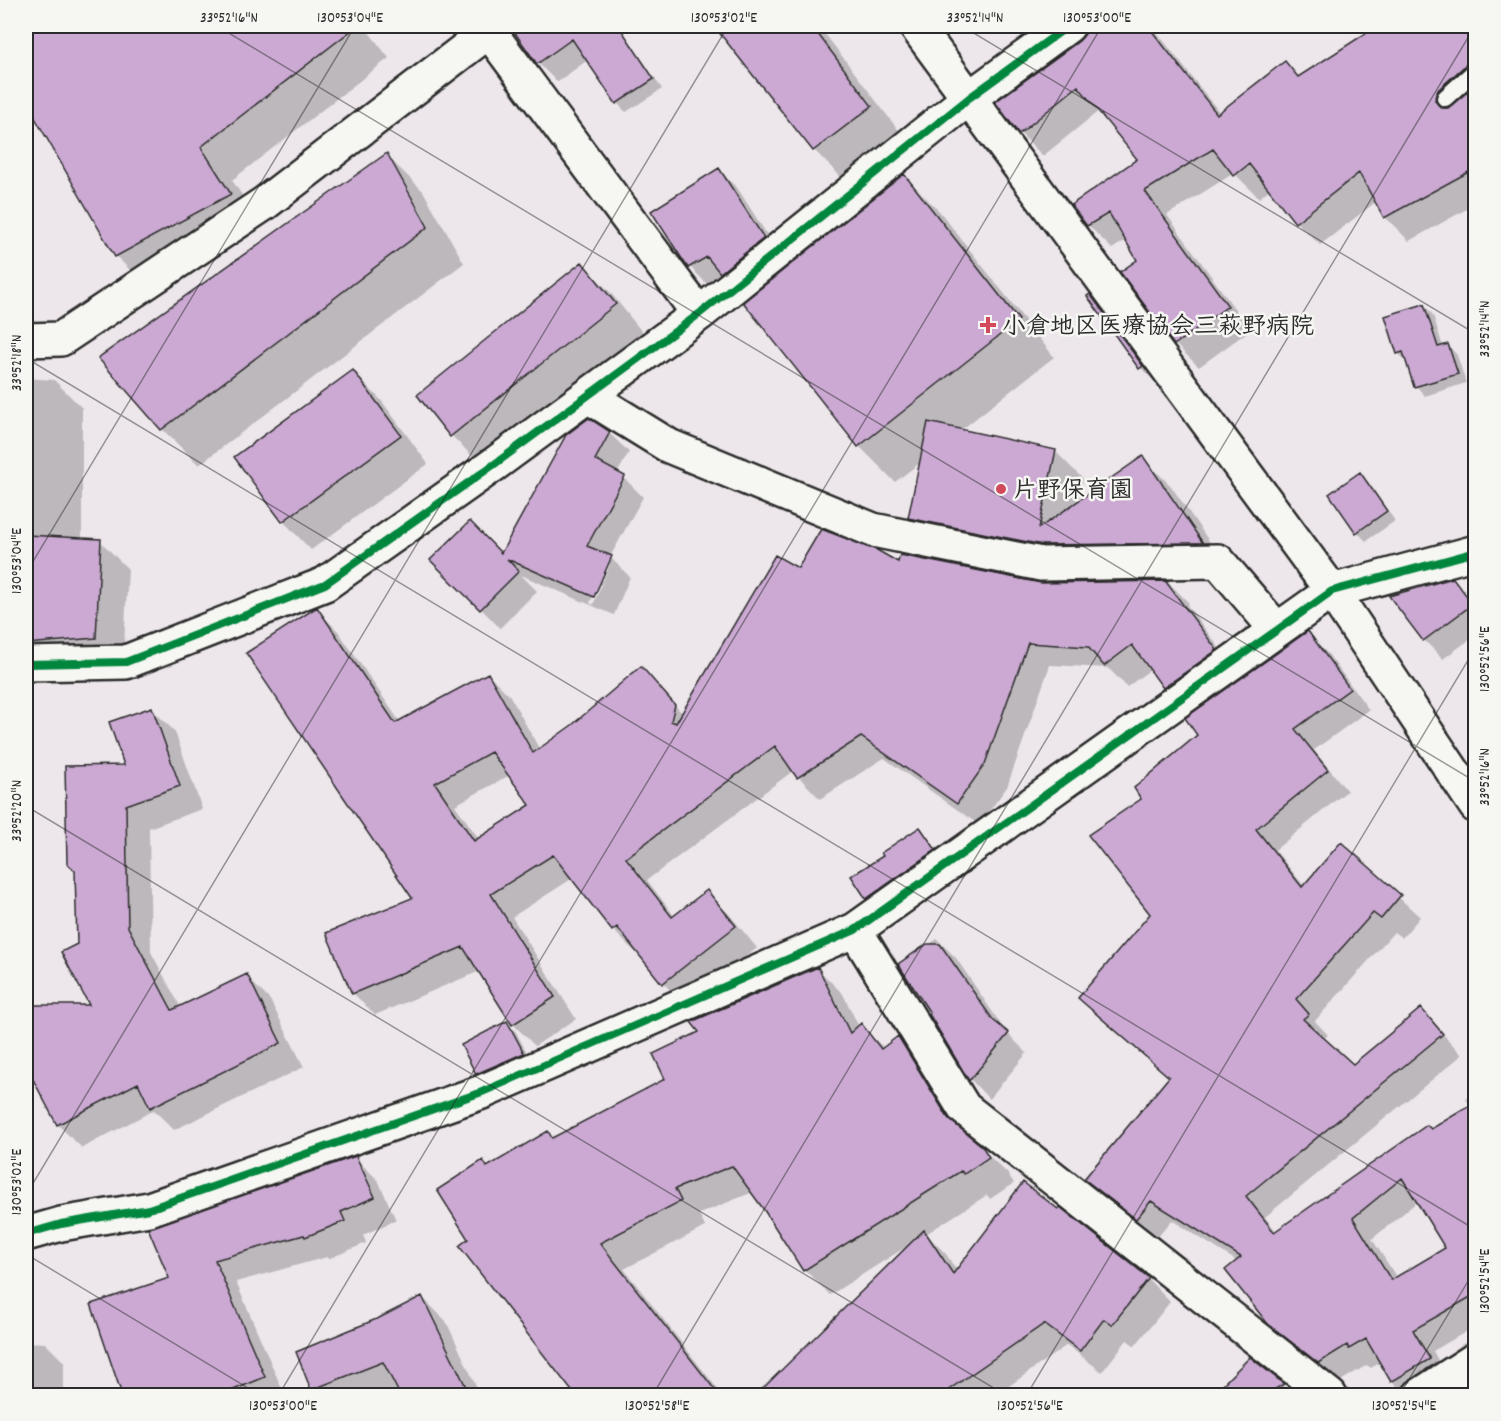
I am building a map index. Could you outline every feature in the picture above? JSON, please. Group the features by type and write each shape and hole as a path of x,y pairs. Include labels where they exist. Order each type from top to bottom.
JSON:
{"street":[{"path":"916,26 1332,591 1476,806"},
{"path":"26,664 126,662 324,584 496,463 699,314 969,98 1068,26"},
{"path":"26,340 61,339 265,203 487,28 699,314"},
{"path":"588,396 669,446 873,530 1041,564 1218,561 1277,630"},
{"path":"26,1234 61,1224 149,1209 482,1092 855,930 1332,591 1476,552"},
{"path":"855,930 964,1108 1330,1395"},
{"path":"1419,1395 1476,1359"}],"lane":[{"path":"1445,98 1476,70"}],"building":[{"path":"26,26 357,26 201,147 231,194 115,257 26,102"},
{"path":"510,26 619,26 654,79 616,104 572,39 537,64"},
{"path":"714,26 812,26 872,106 813,151"},
{"path":"1086,26 1148,26 1217,114 1285,61 1298,77 1377,26 1461,26 1476,49 1476,60 1469,62 1438,90 1435,100 1441,108 1448,108 1476,85 1476,168 1384,218 1359,173 1295,223 1249,164 1234,176 1213,149 1145,191 1228,306 1174,345 1120,272 1137,260 1109,213 1087,226 1071,205 1137,159 1078,86 1019,134 995,102 1079,41 1085,34"},
{"path":"387,153 428,227 161,430 98,358"},
{"path":"719,168 764,238 720,273 707,257 688,268 651,211"},
{"path":"904,174 1019,320 858,447 743,302"},
{"path":"582,262 616,304 450,437 417,395"},
{"path":"1090,294 1143,366 1139,369 1087,296"},
{"path":"1424,304 1438,347 1448,344 1458,374 1414,387 1403,352 1397,354 1385,316"},
{"path":"353,370 401,435 282,522 234,457"},
{"path":"589,418 610,432 595,460 625,476 587,546 612,556 594,597 507,559 519,571 480,610 430,560 470,521 501,553 566,435"},
{"path":"928,422 1056,450 1039,528 1143,456 1203,543 1043,545 908,518"},
{"path":"1360,472 1387,511 1356,533 1329,494"},
{"path":"821,529 877,550 898,562 900,555 1041,583 1169,581 1166,582 1217,650 1163,688 1132,645 1104,666 1088,647 1028,643 985,764 957,804 861,737 797,778 775,746 626,858 672,917 707,890 736,926 662,984 617,927 612,931 553,855 491,894 555,997 512,1025 463,947 352,994 326,933 412,898 246,653 317,607 395,723 488,673 533,753 572,725 641,666 675,705 671,721 676,723 775,555 798,568","holes":["491,752 530,805 474,841 435,783"]},
{"path":"26,535 101,539 96,638 26,644"},
{"path":"1453,578 1473,604 1423,641 1389,596"},
{"path":"1308,631 1350,689 1295,729 1328,770 1256,829 1302,887 1341,842 1401,895 1381,919 1373,913 1296,999 1309,1014 1303,1019 1353,1064 1421,1008 1443,1034 1246,1196 1274,1232 1427,1125 1431,1129 1476,1102 1476,1297 1474,1295 1413,1330 1430,1359 1391,1382 1366,1339 1349,1349 1347,1345 1318,1363 1268,1324 1225,1270 1241,1257 1151,1201 1136,1219 1084,1179 1169,1077 1078,998 1150,914 1088,835 1141,799 1134,788 1197,735 1185,718","holes":["1402,1178 1445,1248 1391,1280 1353,1218"]},
{"path":"152,707 180,786 126,805 128,927 172,1010 247,974 281,1043 150,1108 138,1083 57,1125 26,1066 26,1005 89,1005 61,952 77,944 75,871 67,863 65,766 124,765 109,722"},
{"path":"920,827 936,850 866,899 851,876 883,856 881,853"},
{"path":"927,944 940,944 993,1020 1009,1033 969,1081 930,1013 898,964"},
{"path":"818,967 850,1033 861,1023 881,1049 898,1036 948,1118 982,1146 989,1157 964,1174 961,1171 803,1271 764,1210 732,1166 675,1189 681,1201 600,1243 719,1395 575,1395 459,1246 468,1239 437,1190 483,1160 487,1167 548,1131 552,1138 665,1079 653,1054 699,1032 691,1022"},
{"path":"507,1021 524,1053 476,1074 461,1045"},
{"path":"356,1156 375,1197 341,1212 345,1221 305,1237 304,1235 215,1260 265,1377 221,1395 122,1395 91,1304 169,1278 148,1228"},
{"path":"1023,1182 1058,1209 1060,1207 1149,1278 1112,1325 1104,1319 1080,1351 1044,1324 941,1395 756,1395 924,1230 953,1274"},
{"path":"422,1296 470,1395 400,1395 383,1362 311,1390 296,1352 379,1318"},
{"path":"1250,1357 1284,1384 1265,1395 1212,1395"}],"cycle path":[{"path":"26,664 126,662 325,584 496,463 699,314 969,98 1068,26"},
{"path":"26,1234 61,1224 149,1209 482,1092 855,930 1332,591 1476,552"}],"place":[{"name":"小倉地区医療協会三萩野病院","path":"988,325"},
{"name":"片野保育園","path":"1001,489"}]}
